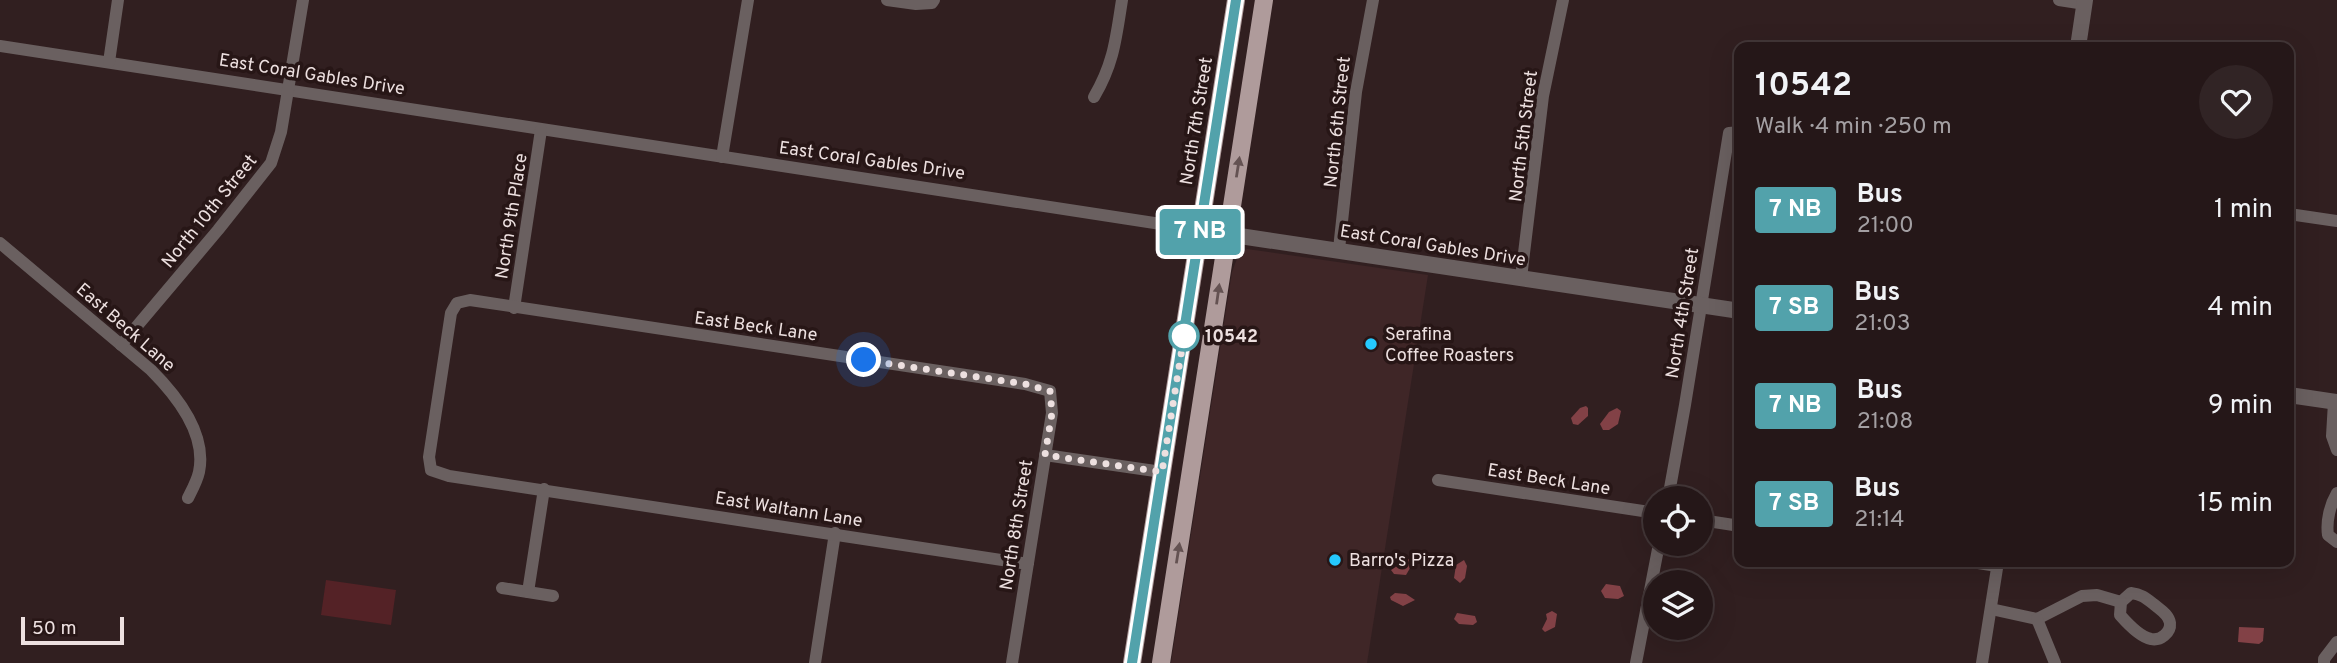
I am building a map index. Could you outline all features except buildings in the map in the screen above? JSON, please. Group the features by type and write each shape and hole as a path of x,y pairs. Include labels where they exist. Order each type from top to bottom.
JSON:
{"main road":[{"name":"North 7th Street","path":"1132,663 1236,0"},
{"path":"1161,663 1264,0"}],"street":[{"path":"109,62 118,0"},
{"name":"North 10th Street","path":"121,345 271,163 281,132 303,0"},
{"path":"722,157 748,0"},
{"path":"887,0 916,5 933,1"},
{"path":"1094,97 1108,74 1114,55 1122,0"},
{"name":"North 6th Street","path":"1339,249 1356,92 1373,0"},
{"name":"North 5th Street","path":"1521,278 1543,96 1563,0"},
{"path":"2059,0 2085,2 2079,42"},
{"name":"East Coral Gables Drive","path":"0,46 1734,309"},
{"name":"North 9th Place","path":"514,308 541,130"},
{"name":"North 4th Street","path":"1670,486 1734,133"},
{"path":"2294,215 2337,221"},
{"name":"East Beck Lane","path":"0,243 170,389 185,411 195,435 200,460 199,474 188,498"},
{"name":"East Beck Lane","path":"431,470 429,457 451,313 457,303 470,300 1025,384 1050,391"},
{"name":"North 8th Street","path":"1012,663 1052,413 1050,391"},
{"path":"2294,396 2336,402 2332,436 2337,450"},
{"path":"1045,455 1162,472"},
{"name":"East Waltann Lane","path":"431,470 449,476 1028,564"},
{"name":"East Beck Lane","path":"1438,480 1643,511"},
{"path":"528,592 544,489"},
{"path":"2337,493 2332,502 2327,526 2328,535 2337,542"},
{"path":"1713,522 1734,525"},
{"path":"815,663 835,533"},
{"path":"1636,663 1657,556"},
{"path":"1982,663 1998,567"},
{"path":"502,588 553,596"},
{"path":"1991,609 2037,619 2082,596 2097,595 2121,602"},
{"path":"2037,619 2056,663"},
{"path":"2324,663 2324,659 2337,642"}],"shaded area":[{"path":"1247,249 1428,275 1367,663 1171,663 1232,272 1238,256"},
{"path":"1586,406 1588,416 1578,425 1573,424 1571,418 1580,408"},
{"path":"1617,408 1621,411 1618,424 1609,430 1603,430 1600,424 1609,412"},
{"path":"1408,559 1413,563 1406,575 1394,574 1391,570"},
{"path":"1464,560 1467,566 1465,578 1460,583 1454,578 1456,565"},
{"path":"326,580 396,590 391,625 321,615"},
{"path":"1606,584 1620,586 1624,596 1618,599 1605,598 1601,591"},
{"path":"1395,593 1406,594 1415,600 1403,606 1391,600 1390,597"},
{"path":"1552,611 1557,614 1555,627 1545,632 1542,629 1547,619 1546,614"},
{"path":"1457,613 1475,616 1477,622 1473,625 1459,624 1454,619"},
{"path":"2239,627 2264,628 2263,641 2259,644 2238,642"}],"bus line":[{"path":"1132,663 1236,0"}],"place":[{"name":"10542","path":"1184,336"},
{"name":"Serafina Coffee Roasters","path":"1371,344"},
{"name":"Barro's Pizza","path":"1335,560"}],"route":[{"path":"864,360 1025,384 1050,391 1052,413 1045,455 1162,472 1184,336"}]}
